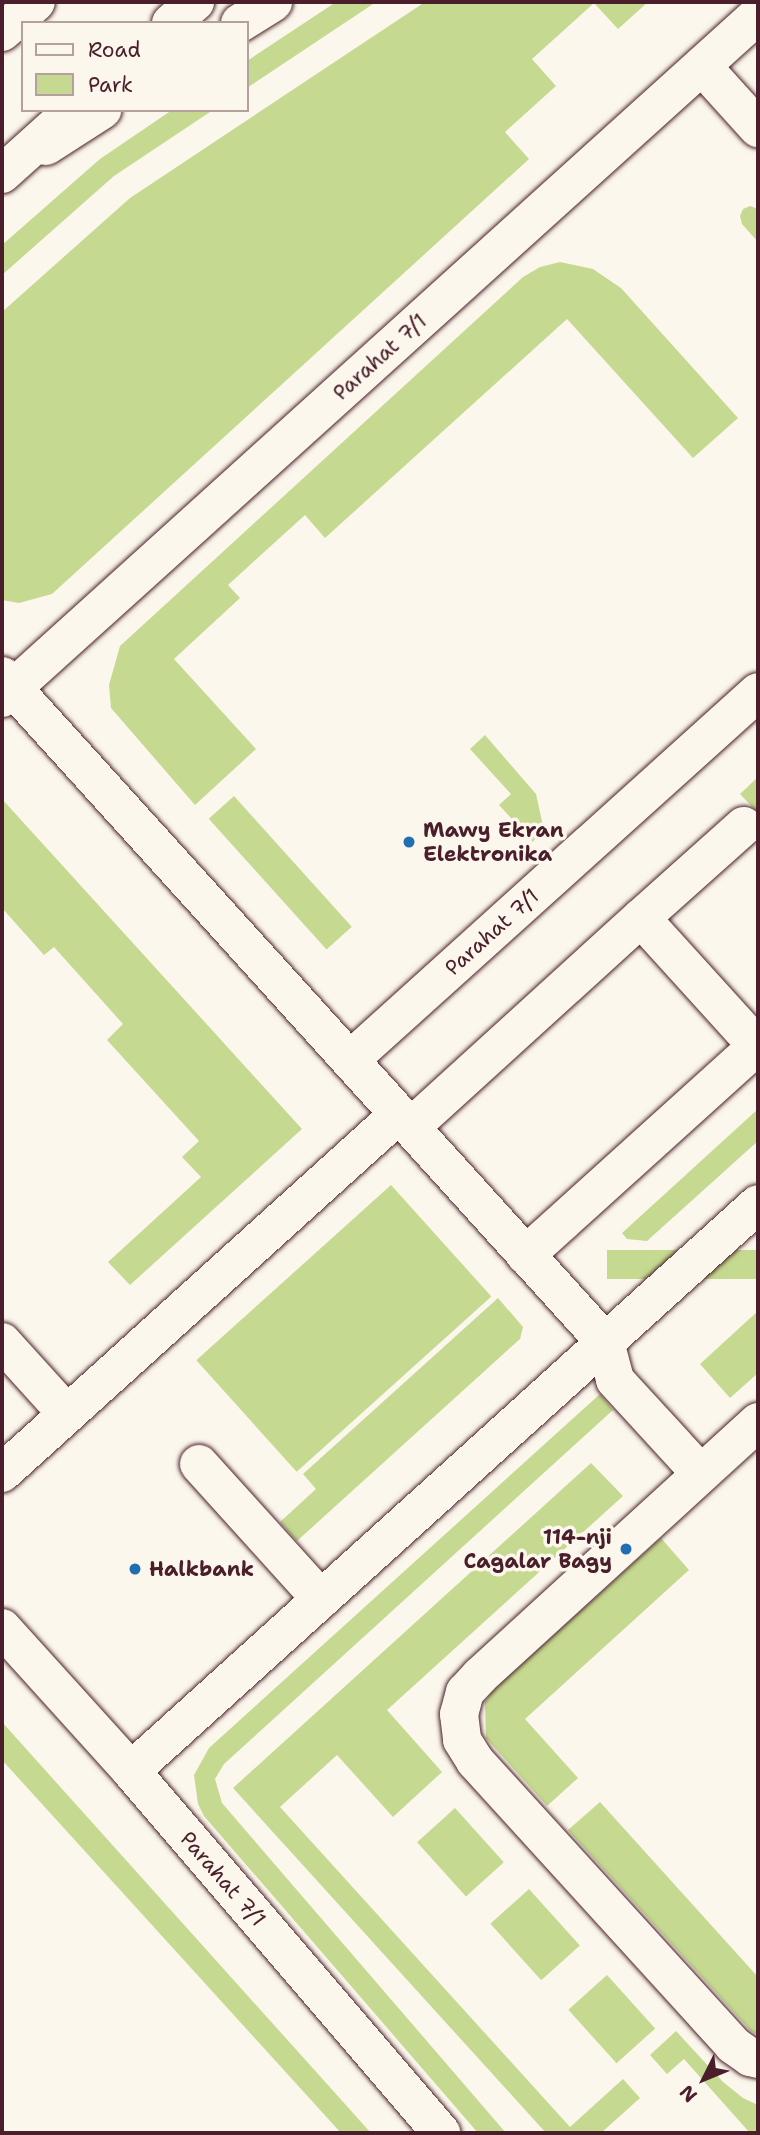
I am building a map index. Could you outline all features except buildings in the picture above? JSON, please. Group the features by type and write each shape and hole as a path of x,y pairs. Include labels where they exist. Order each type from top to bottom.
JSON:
{"street":[{"path":"2,10 9,2"},
{"path":"2,32 36,2"},
{"path":"173,21 195,2"},
{"path":"243,21 273,2"},
{"name":"Parahat 7/1","path":"6,687 758,15"},
{"path":"702,66 758,128"},
{"path":"2,174 71,112"},
{"path":"2,174 99,112"},
{"path":"6,687 350,1060 605,1342 615,1380 701,1474"},
{"name":"Parahat 7/1","path":"350,1060 758,692"},
{"path":"2,1473 744,826"},
{"path":"526,1255 757,1046 641,918"},
{"path":"131,1771 758,1204"},
{"path":"2,1342 67,1414"},
{"path":"758,1422 480,1675 465,1692 459,1714 462,1740 475,1761 733,2045 750,2057 758,2059"},
{"path":"199,1464 321,1599"},
{"name":"Parahat 7/1","path":"2,1628 131,1771 441,2133"}],"green space":[{"path":"336,2 376,2 248,87 248,60"},
{"path":"425,2 648,2 618,29 594,3 532,59 556,86 505,132 529,159 52,594 19,603 2,600 2,312 130,198"},
{"path":"169,112 210,112 114,176 2,275 2,245 100,159"},
{"path":"750,206 758,209 758,242 742,224 740,216 743,209"},
{"path":"560,262 593,269 621,288 738,418 693,458 567,319 325,538 305,515 228,585 240,598 174,659 256,749 195,805 111,708 109,685 120,646 523,277 540,267"},
{"path":"485,735 536,794 543,826 533,842 499,805 511,794 470,749"},
{"path":"758,777 758,813 740,794"},
{"path":"234,796 352,927 327,950 209,819"},
{"path":"2,799 302,1129 130,1285 108,1262 201,1177 182,1157 199,1141 107,1040 123,1024 54,947 44,955 2,908"},
{"path":"758,1109 758,1141 647,1241 627,1239 622,1233"},
{"path":"391,1185 491,1296 297,1472 196,1360"},
{"path":"607,1250 758,1250 758,1279 607,1279"},
{"path":"498,1298 523,1327 520,1339 297,1541 280,1522 316,1489 303,1474"},
{"path":"758,1311 758,1373 730,1398 700,1364"},
{"path":"600,1394 613,1410 224,1764 215,1779 222,1803 506,2133 478,2133 204,1816 198,1804 194,1775 209,1748"},
{"path":"591,1463 623,1496 387,1710 442,1772 393,1817 337,1755 280,1807 570,2127 623,2079 640,2098 601,2133 546,2133 233,1788"},
{"path":"661,1538 689,1570 525,1719 578,1778 547,1806 486,1738 485,1702 493,1690"},
{"path":"2,1722 371,2133 341,2133 2,1760"},
{"path":"600,1802 758,1977 758,2035 751,2031 568,1830"},
{"path":"455,1808 504,1862 466,1896 417,1842"},
{"path":"529,1889 580,1945 541,1980 490,1924"},
{"path":"607,1975 655,2029 617,2063 568,2010"},
{"path":"676,2031 723,2082 743,2098 758,2105 758,2133 750,2133 684,2059 667,2074 650,2055"}],"place":[{"name":"Mawy Ekran Elektronika","path":"409,842"},
{"name":"114-nji Cagalar Bagy","path":"626,1549"},
{"name":"Halkbank","path":"135,1569"}]}
